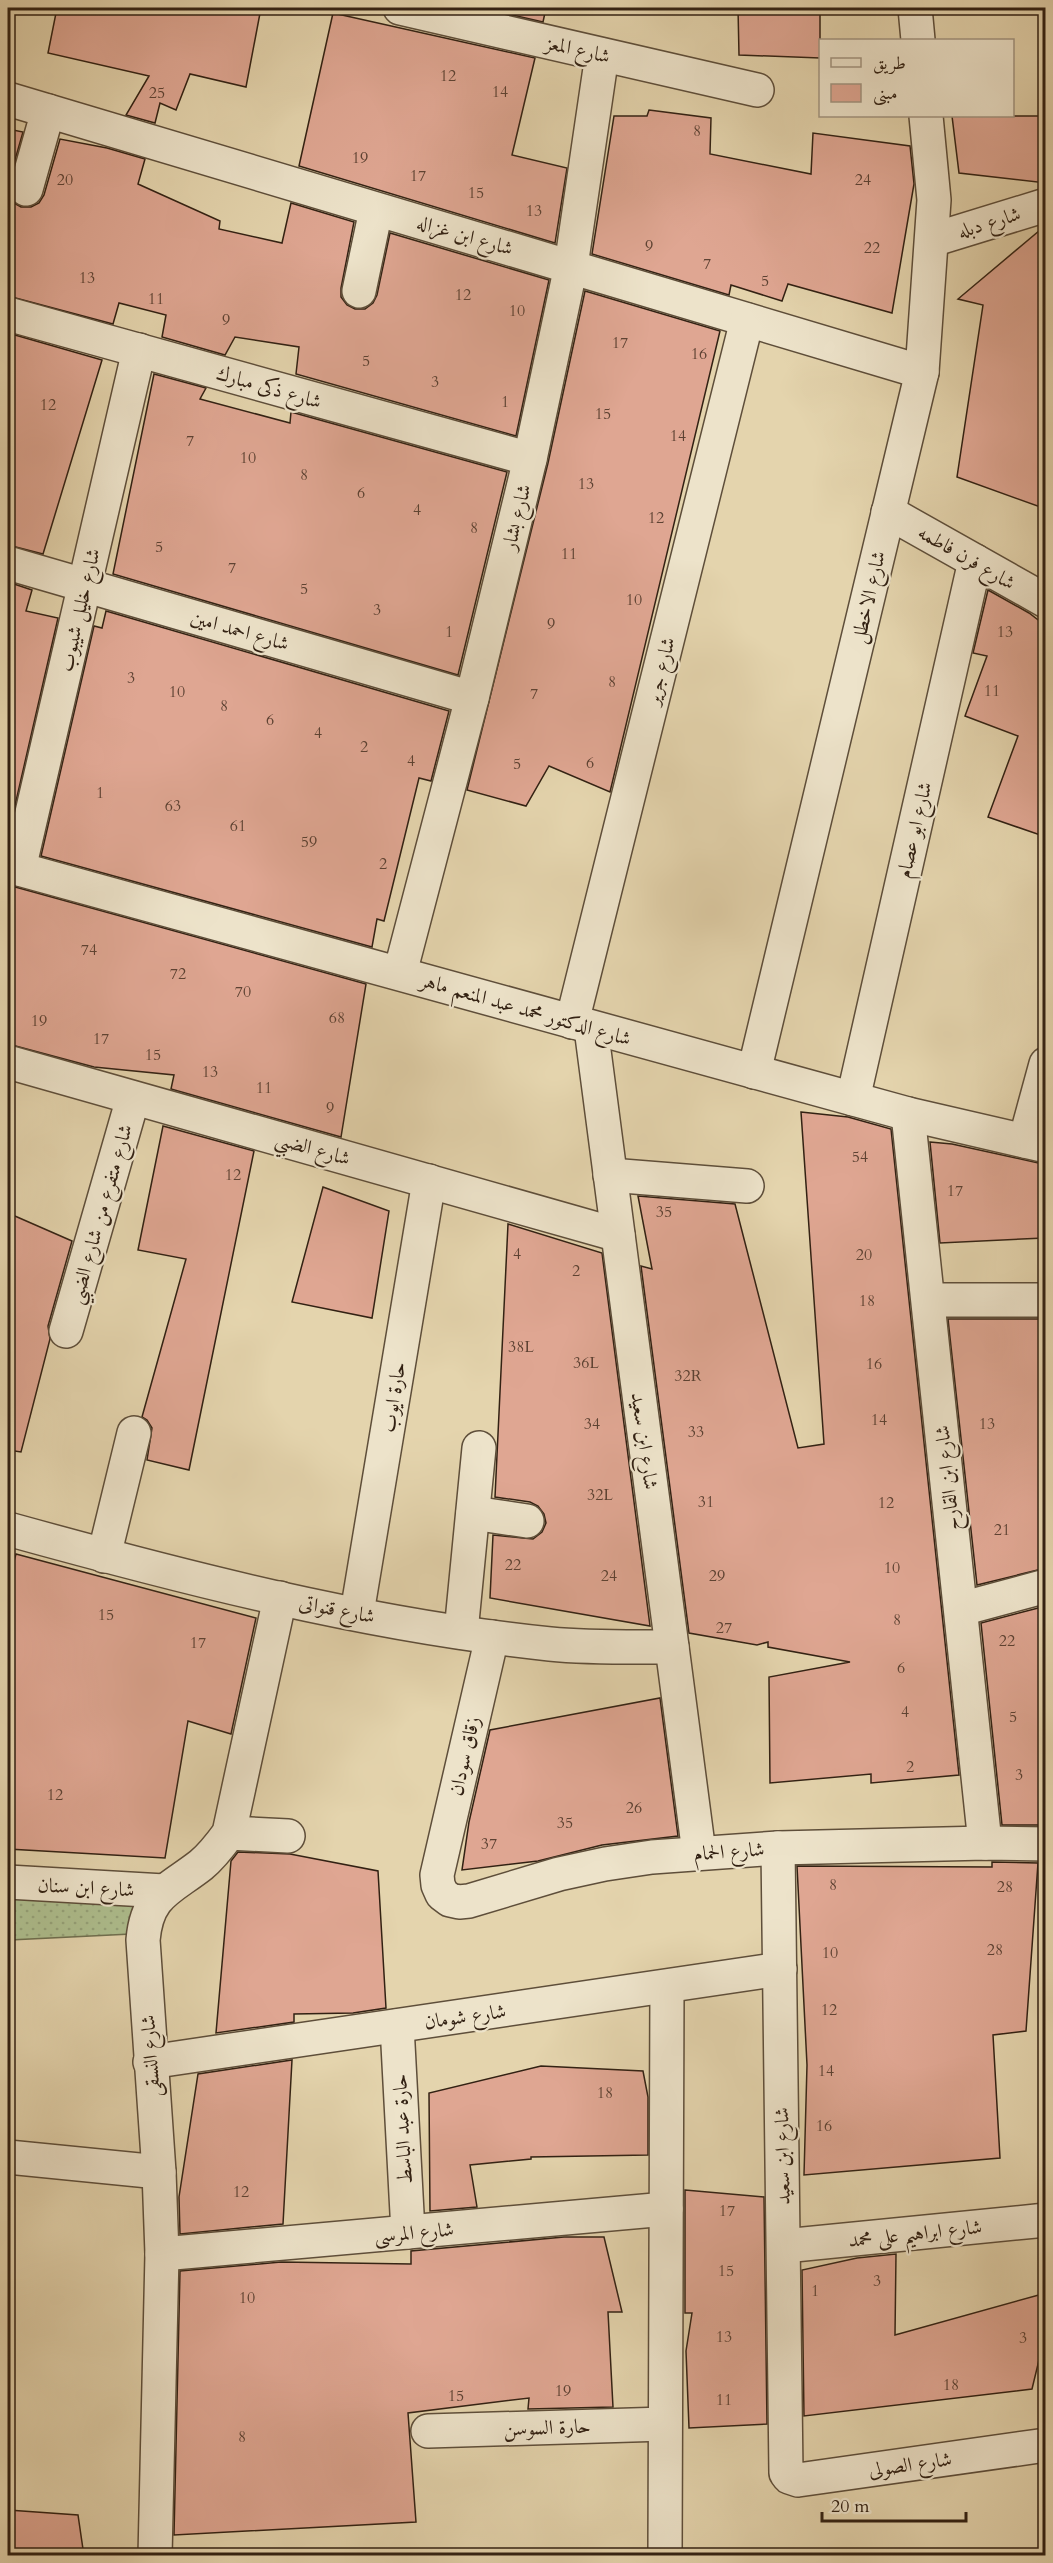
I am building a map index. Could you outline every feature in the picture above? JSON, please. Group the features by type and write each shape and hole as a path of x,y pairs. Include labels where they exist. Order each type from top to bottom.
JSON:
{"street":[{"name":"شارع المعز","path":"400,8 757,90"},
{"name":"شارع بشار","path":"400,973 472,698 530,459 571,266 602,55"},
{"name":"شارع ابن غزاله","path":"8,99 922,372"},
{"path":"26,189 48,111"},
{"name":"شارع الاخطل","path":"754,1072 922,372 934,200 926,117"},
{"name":"شارع دبله","path":"932,240 1046,205"},
{"path":"359,291 376,210"},
{"name":"شارع ذكى مبارك","path":"8,314 530,459"},
{"name":"شارع جرير","path":"582,1026 747,320"},
{"name":"شارع خليل شيبوب","path":"13,867 85,586 139,350"},
{"name":"شارع فرن فاطمه","path":"888,512 1046,601"},
{"name":"شارع ابو عصام","path":"853,1099 975,561"},
{"name":"شارع احمد امين","path":"8,563 472,698"},
{"name":"شارع الدكتور محمد عبد المنعم ماهر","path":"13,867 400,973 582,1026 908,1114 1035,1143"},
{"name":"شارع ابن سعيد","path":"582,1026 610,1175 699,1853"},
{"name":"شارع الضبي","path":"8,1062 618,1235"},
{"path":"1035,1143 1046,1064"},
{"name":"شارع متفرع من شارع الضبي","path":"66,1331 133,1098"},
{"name":"شارع ابن القارح","path":"908,1114 985,1842"},
{"path":"610,1175 747,1186"},
{"name":"حارة ايوب","path":"357,1613 429,1181"},
{"path":"929,1300 1046,1300"},
{"path":"104,1556 134,1432"},
{"name":"زقاق سودان","path":"437,1875 477,1634 473,1513 479,1448"},
{"path":"473,1513 527,1521"},
{"name":"شارع قنواتى","path":"8,1529 104,1556 280,1598 357,1613 477,1634 552,1644 672,1647"},
{"path":"961,1610 1046,1586"},
{"name":"شارع النسقى","path":"155,2556 162,2254 159,2172 143,1940 148,1914 164,1891 204,1863 230,1833 280,1598"},
{"path":"230,1833 288,1836"},
{"name":"شارع الحمام","path":"437,1875 442,1894 450,1900 469,1901 513,1887 605,1864 699,1853 778,1848 985,1842 1046,1844"},
{"name":"شارع ابن سعيد","path":"778,1848 785,2464"},
{"name":"شارع ابن سنان","path":"8,1882 164,1891"},
{"name":"شارع شومان","path":"150,2062 780,1970"},
{"path":"665,2556 667,1986"},
{"name":"حارة عبد الباسط","path":"397,2026 408,2232"},
{"path":"8,2157 159,2172"},
{"name":"شارع المرسى","path":"162,2254 666,2209"},
{"name":"شارع ابراهيم على محمد","path":"784,2246 1046,2220"},
{"name":"حارة السوسن","path":"428,2431 665,2424"},
{"name":"شارع الصولى","path":"785,2464 789,2477 798,2480 1046,2445"}],"green space":[{"path":"8,1876 138,1889 131,1934 10,1940 8,1971"}],"building":[{"path":"57,8 261,8 246,87 190,74 176,110 160,103 155,123 126,115 149,76 48,53"},
{"path":"482,8 546,8 543,22"},
{"path":"738,8 820,8 819,58 739,55"},
{"path":"333,13 535,58 512,155 567,168 555,243 299,166"},
{"path":"649,110 711,118 710,154 811,174 813,133 910,146 914,184 892,313 788,284 782,301 731,285 729,295 592,254 614,116 647,116"},
{"path":"1046,116 1046,183 959,173 952,117"},
{"path":"8,129 23,132 8,184"},
{"path":"60,139 107,148 145,159 138,184 220,221 219,229 282,243 291,203 354,222 341,297 347,305 355,309 365,309 373,303 377,295 390,233 549,280 516,436 296,374 299,347 235,337 225,355 162,337 166,315 119,303 113,324 8,296 8,194 12,202 21,207 31,207 39,203 44,195"},
{"path":"1046,225 1046,509 957,477 983,305 958,299"},
{"path":"585,291 720,331 610,792 549,766 526,806 467,790 548,463"},
{"path":"8,333 102,360 43,554 8,545"},
{"path":"154,374 206,388 200,399 290,423 291,412 507,472 458,675 113,574"},
{"path":"8,582 32,590 26,611 58,618 8,836"},
{"path":"988,590 1029,613 1046,626 1046,837 988,817 1018,736 965,716 987,656 973,653"},
{"path":"106,611 449,711 431,781 419,778 384,921 377,919 372,947 41,856 94,626 102,628"},
{"path":"8,885 366,984 341,1137 171,1089 174,1075 94,1067 8,1044"},
{"path":"801,1112 848,1117 891,1129 959,1775 871,1783 871,1774 770,1783 769,1677 850,1662 768,1647 768,1642 757,1645 689,1633 641,1266 652,1269 638,1196 735,1204 798,1448 824,1444"},
{"path":"163,1126 254,1151 189,1470 147,1460 152,1428 142,1417 186,1259 138,1250"},
{"path":"930,1142 952,1144 1043,1164 1044,1238 940,1243"},
{"path":"323,1187 389,1211 372,1318 292,1302"},
{"path":"8,1213 72,1241 48,1326 50,1339 21,1452 8,1450"},
{"path":"508,1224 602,1253 650,1626 490,1598 493,1535 533,1539 542,1532 546,1523 544,1514 538,1506 530,1502 495,1497"},
{"path":"948,1319 1046,1319 1046,1568 977,1585"},
{"path":"16,1554 256,1618 231,1734 188,1721 165,1858 8,1849 8,1583"},
{"path":"1046,1606 1046,1825 1002,1825 981,1623"},
{"path":"660,1698 678,1836 602,1845 538,1861 462,1870 469,1822 490,1730"},
{"path":"238,1852 290,1854 378,1871 386,2008 353,2013 294,2014 294,2022 216,2033 231,1861"},
{"path":"992,1862 1038,1863 1026,2031 993,2035 1000,2158 804,2175 807,2065 797,1866 992,1867"},
{"path":"292,2060 283,2224 180,2234 179,2197 198,2074"},
{"path":"541,2066 643,2071 648,2097 648,2155 531,2157 531,2159 470,2165 477,2207 430,2211 429,2093"},
{"path":"685,2190 764,2197 767,2424 689,2428 686,2351 692,2313 685,2313"},
{"path":"564,2237 604,2237 622,2312 608,2312 613,2407 528,2409 529,2398 408,2413 416,2522 174,2535 180,2271 281,2262 411,2264 411,2251"},
{"path":"896,2254 895,2335 1046,2293 1046,2331 1032,2389 804,2416 802,2270 857,2258"},
{"path":"8,2510 78,2515 84,2556 8,2556"}]}
